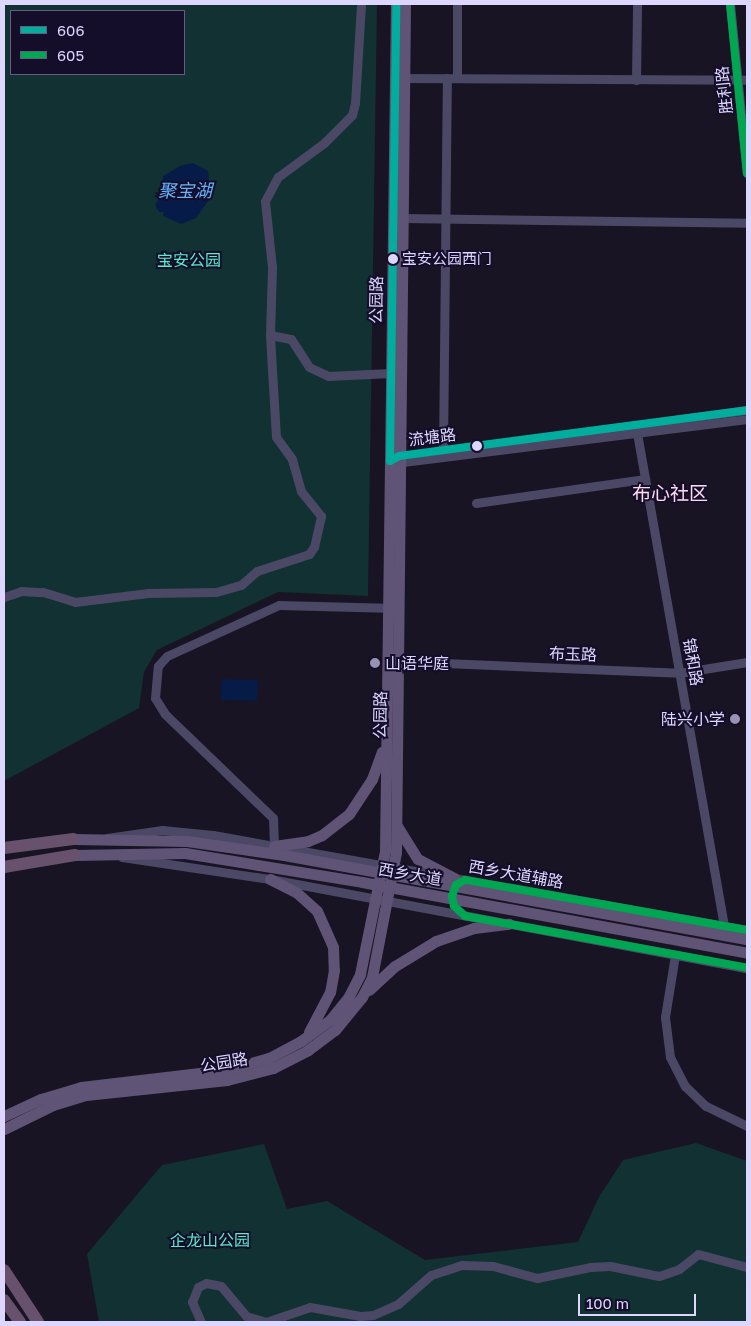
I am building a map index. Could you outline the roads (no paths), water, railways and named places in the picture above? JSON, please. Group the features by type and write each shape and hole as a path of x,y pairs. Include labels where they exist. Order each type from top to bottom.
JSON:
{"highway":[{"path":"4,848 73,840"},
{"path":"4,867 19,863 75,856"},
{"path":"4,872 19,863"},
{"path":"4,1270 38,1322"},
{"path":"4,1300 20,1322"}],"main road":[{"name":"公园路","path":"4,1116 48,1096 92,1084 237,1068 269,1058 301,1041 330,1020 353,990 362,963 383,865 386,738 393,608 402,218 396,4"},
{"name":"公园路","path":"396,461 391,373 399,78 405,4"},
{"name":"公园路","path":"4,1129 35,1113 86,1095 227,1080 269,1070 321,1041 346,1018 362,997 374,968 395,867 397,661 393,608"},
{"path":"274,846 308,841 328,830 349,814 372,779 386,738"},
{"path":"395,817 400,834 418,859 460,879"},
{"path":"73,840 102,840 186,847"},
{"path":"75,856 186,847"},
{"name":"西乡大道","path":"186,847 284,854 747,939"},
{"name":"西乡大道","path":"186,847 362,882 747,952"},
{"path":"270,880 296,892 317,911 333,947 334,970 328,1001 301,1041"},
{"path":"362,997 395,966 436,941 462,931 509,924"}],"street":[{"path":"4,597 22,591 36,592 76,602 165,592 216,592 241,585 257,571 309,554 319,534 320,516 301,491 292,459 276,437 270,335 272,267 265,202 267,193 278,177 324,143 352,115 355,103 360,4"},
{"path":"443,450 446,219 457,4"},
{"path":"636,80 637,4"},
{"name":"胜利路","path":"730,4 743,81 747,174"},
{"path":"399,78 743,81"},
{"path":"402,218 747,223"},
{"path":"270,335 291,339 309,367 328,376 391,373"},
{"name":"流塘路","path":"396,461 443,450 747,410"},
{"name":"流塘路","path":"396,461 747,419"},
{"name":"锦和路","path":"637,433 724,926"},
{"path":"476,503 645,479"},
{"path":"274,846 274,818 165,714 155,698 158,666 167,656 279,605 393,608"},
{"name":"布玉路","path":"397,661 680,673 747,662"},
{"name":"西乡大道辅路","path":"102,840 120,834 162,830 274,846 747,930"},
{"path":"302,886 312,885 322,876 323,863 313,853"},
{"path":"107,854 151,864 270,880 388,901 747,968"},
{"path":"460,879 452,896 454,906 465,916"},
{"path":"675,955 665,1017 670,1057 686,1086 706,1106 747,1126"},
{"path":"201,1322 192,1302 198,1287 206,1283 221,1286 246,1316 266,1322 310,1307 360,1316 373,1315 398,1304 431,1274 462,1264 493,1266 537,1278 590,1266 610,1266 659,1276 679,1269 698,1254 747,1267"}],"water":[{"name":"聚宝湖","path":"193,163 208,171 211,197 196,218 181,224 163,216 164,212 159,212 155,205 162,194 163,176 180,166"},
{"path":"221,679 258,680 257,701 221,700"}],"place":[{"name":"宝安公园西门","path":"393,259"},
{"name":"山语华庭","path":"375,663"},
{"name":"陆兴小学","path":"735,719"}],"district":[{"name":"布心社区","path":"670,493"}],"park label":[{"name":"宝安公园","path":"189,260"},
{"name":"企龙山公园","path":"210,1240"}]}
